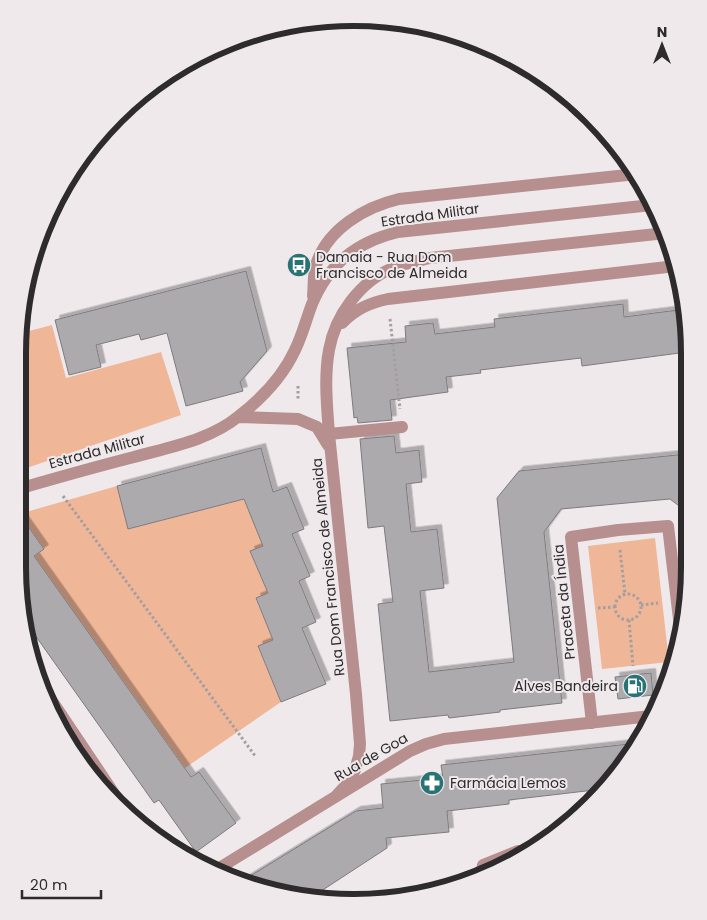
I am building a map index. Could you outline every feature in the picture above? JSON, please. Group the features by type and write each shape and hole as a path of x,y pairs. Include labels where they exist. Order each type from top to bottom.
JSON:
{"street":[{"path":"313,304 315,267 320,253 330,239 354,218 369,209 399,200 628,175"},
{"name":"Estrada Militar","path":"26,487 180,444 218,430 238,417 255,403 280,375 295,351 323,282 342,260 360,246 381,236 398,232 645,206"},
{"path":"334,330 346,308 361,289 392,268 412,262 430,258 658,234"},
{"path":"334,330 359,309 371,303 388,299 669,267"},
{"name":"Rua Dom Francisco de Almeida","path":"334,330 329,348 327,368 327,404 360,744 355,770 348,783 337,795"},
{"path":"238,417 298,418 317,427 330,449"},
{"path":"329,434 402,427"},
{"name":"Praceta da Índia","path":"592,723 571,537 618,530 668,526 677,612"},
{"name":"Rua de Goa","path":"222,866 410,751 426,744 444,739 644,717"},
{"path":"65,720 103,777"},
{"path":"483,867 505,856"}],"path":[{"path":"388,299 402,427"},
{"path":"280,375 298,386 298,418"},
{"path":"51,479 256,757"},
{"path":"618,530 625,594"},
{"path":"625,594 637,597 641,605 640,613 637,617 629,620 621,618 615,607 618,599 625,594"},
{"path":"641,605 662,603"},
{"path":"595,609 615,607"},
{"path":"629,620 633,666"}],"shaded area":[{"path":"52,325 66,378 161,352 181,415 26,468 27,332"},
{"path":"117,486 129,529 244,499 263,546 251,551 268,593 256,599 273,640 258,647 281,702 185,768 34,556 44,549 26,524 26,512"},
{"path":"655,538 668,656 666,662 602,669 588,546"}],"building":[{"path":"246,271 267,351 240,382 243,391 186,406 167,333 141,340 139,334 96,345 101,367 69,375 55,320"},
{"path":"623,304 624,317 678,310 681,353 582,366 581,358 480,370 481,373 446,377 448,392 390,400 392,420 358,423 357,417 354,418 347,348 406,342 405,326 433,323 435,334 495,327 494,319"},
{"path":"394,436 396,453 419,450 422,482 406,484 411,532 437,529 444,588 420,591 429,672 514,662 497,498 519,471 681,455 681,507 670,499 561,509 544,532 562,703 449,718 448,715 390,721 378,604 393,602 384,526 368,528 360,439"},
{"path":"261,448 273,492 287,487 304,529 292,534 310,576 299,581 316,622 302,628 326,684 281,702 258,646 273,640 256,598 268,593 250,551 263,546 244,499 128,529 117,486"},
{"path":"26,523 44,549 34,556 191,777 199,772 236,823 196,852 159,800 154,803 34,633 27,588"},
{"path":"651,673 653,695 618,699 615,677"},
{"path":"628,744 592,790 509,800 509,804 447,811 449,832 386,838 387,848 320,892 269,883 249,876 356,811 383,808 381,784 443,778 441,765"}],"place":[{"name":"Damaia - Rua Dom Francisco de Almeida","path":"299,265"},
{"name":"Alves Bandeira","path":"635,686"},
{"name":"Farmácia Lemos","path":"432,783"}]}
